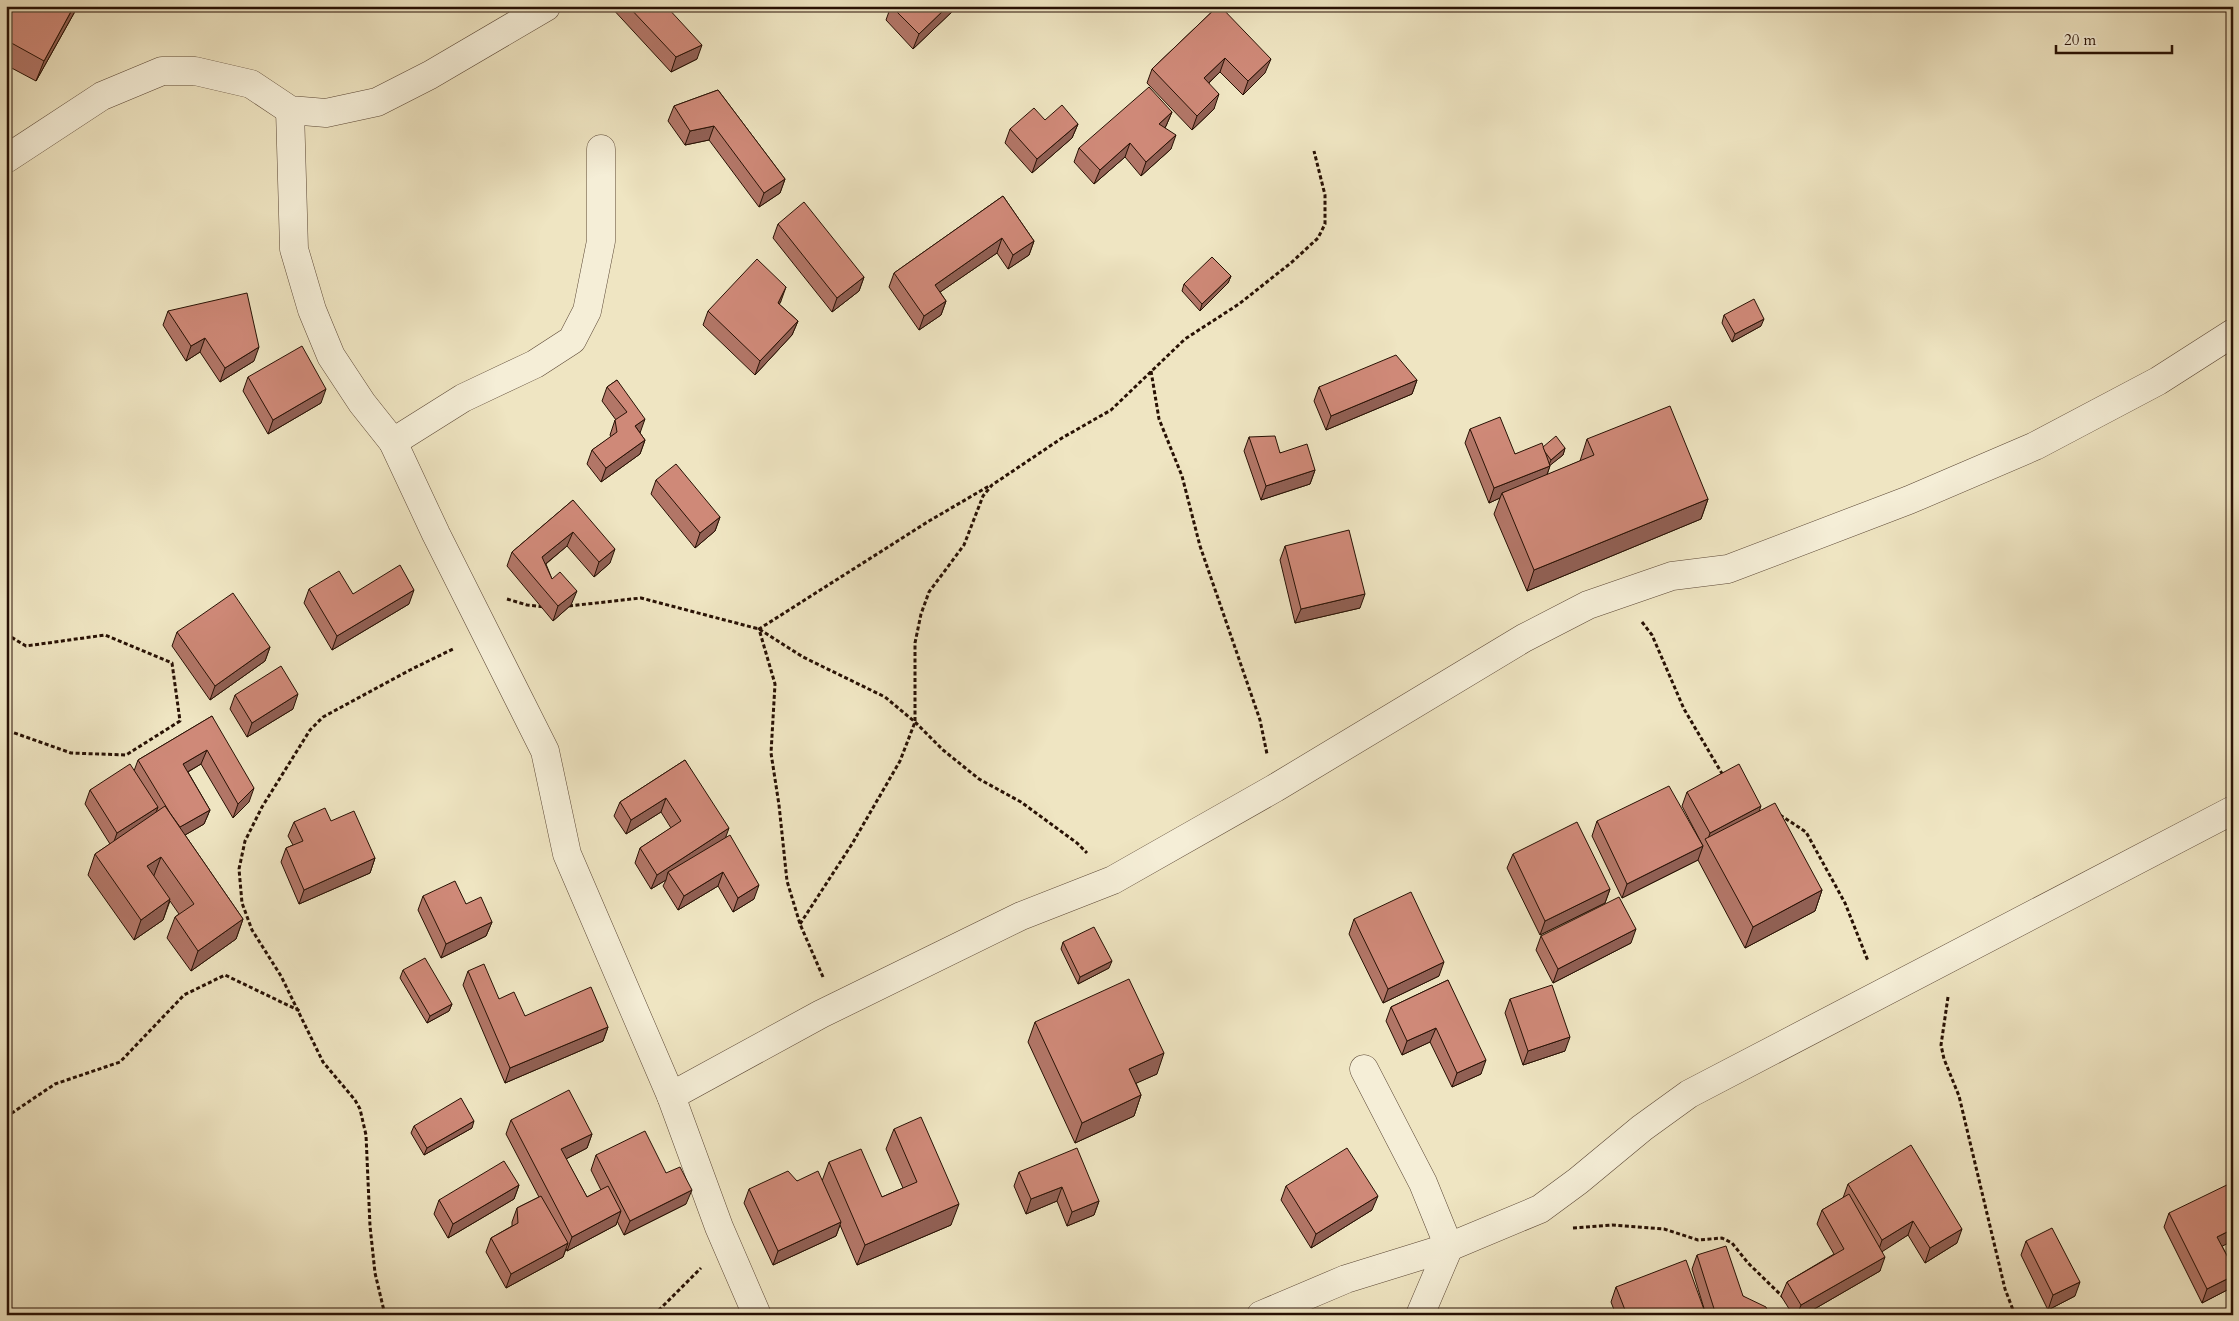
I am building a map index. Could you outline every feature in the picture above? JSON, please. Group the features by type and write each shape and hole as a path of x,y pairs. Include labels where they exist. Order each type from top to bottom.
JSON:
{"street":[{"path":"6,159 102,96 162,71 195,71 251,84 290,110 326,113 377,102 430,75 546,7"},
{"path":"290,110 294,249 312,310 331,356 362,403 393,442 458,579 487,633 544,750 567,854 671,1096 719,1226 756,1315"},
{"path":"393,442 463,398 535,364 572,340 587,311 601,241 601,149"},
{"path":"671,1096 821,1014 1021,916 1113,880 1275,788 1524,638 1588,605 1672,576 1728,569 1909,500 2035,446 2158,381 2233,333"},
{"path":"1261,1315 1346,1279 1450,1247 1540,1208 1642,1128 1689,1094 1797,1036 1951,959 2233,810"},
{"path":"1364,1069 1423,1183 1450,1247 1420,1315"}],"path":[{"path":"759,629 929,521 992,485 1062,438 1111,410 1185,339 1239,304 1292,262 1318,238 1325,224 1325,195 1314,151"},
{"path":"1151,370 1159,419 1182,476 1200,546 1260,720 1275,788"},
{"path":"800,924 852,844 900,761 915,722 916,643 921,614 929,592 964,545 982,496 992,485"},
{"path":"458,579 527,605 549,608"},
{"path":"564,606 641,598 759,629 803,657 884,697 915,722 943,750 978,779 1021,802 1077,842 1113,880"},
{"path":"1606,599 1632,613 1652,635 1684,709 1718,769 1730,784"},
{"path":"759,629 775,684 771,753 787,881 800,924 819,964 825,983 821,1014"},
{"path":"385,1315 375,1273 370,1226 366,1136 360,1109 355,1100 323,1062 300,1011 252,930 242,903 239,869 244,841 310,730 323,717 410,670 487,633"},
{"path":"6,634 26,646 105,635 172,663 180,721 126,755 71,753 6,730"},
{"path":"1775,812 1806,832 1845,903 1881,994"},
{"path":"1951,959 1947,1007 1941,1045 1944,1059 1959,1096 2005,1289 2015,1315"},
{"path":"6,1118 54,1084 120,1062 184,995 225,975 300,1011"},
{"path":"1568,1229 1612,1225 1664,1230 1698,1240 1722,1238 1732,1243 1748,1263 1788,1301"},
{"path":"654,1315 701,1269 719,1226"},
{"path":"6,1299 11,1315"}],"building":[{"path":"6,6 74,6 44,61 6,40"},
{"path":"628,6 666,6 702,45 676,57"},
{"path":"891,6 948,6 919,34"},
{"path":"1218,6 1271,59 1248,81 1225,58 1204,78 1219,94 1197,116 1152,69"},
{"path":"1149,87 1172,112 1159,124 1176,135 1146,162 1130,143 1100,170 1079,148"},
{"path":"718,90 785,179 764,193 714,126 690,131 674,106"},
{"path":"1062,105 1078,124 1037,159 1010,129 1034,108 1045,120"},
{"path":"1003,196 1034,241 1013,255 1002,238 935,285 946,301 924,316 894,273"},
{"path":"804,202 864,277 837,298 778,224"},
{"path":"1212,257 1231,276 1202,304 1184,284"},
{"path":"757,259 786,287 778,303 798,321 760,361 708,311"},
{"path":"247,293 259,347 225,368 205,338 191,346 168,311"},
{"path":"1754,299 1764,319 1735,334 1724,315"},
{"path":"302,346 326,389 273,420 248,377"},
{"path":"1396,355 1417,380 1331,416 1319,387"},
{"path":"617,380 645,419 635,426 645,440 606,468 592,450 617,432 615,420 627,412 607,387"},
{"path":"1670,406 1708,499 1534,570 1502,493 1594,455 1587,439"},
{"path":"1500,417 1515,454 1542,443 1550,466 1494,488 1470,429"},
{"path":"1275,436 1280,453 1307,444 1315,470 1266,486 1249,437"},
{"path":"1556,436 1565,448 1551,460 1543,447"},
{"path":"676,464 720,517 700,533 656,480"},
{"path":"573,500 615,549 599,562 573,532 542,557 552,579 560,572 577,591 558,606 512,552"},
{"path":"1349,530 1365,594 1301,609 1285,546"},
{"path":"400,565 414,590 337,636 309,589 339,571 353,594"},
{"path":"233,593 270,647 215,686 177,632"},
{"path":"281,666 298,694 252,723 235,695"},
{"path":"212,716 254,788 238,804 207,750 183,764 210,810 180,827 138,760"},
{"path":"685,760 729,828 657,875 640,848 681,821 666,798 631,820 620,802"},
{"path":"130,764 158,807 117,833 90,790"},
{"path":"1739,764 1761,806 1710,833 1687,792"},
{"path":"1669,786 1703,846 1627,884 1597,821"},
{"path":"1775,803 1822,890 1753,927 1705,839"},
{"path":"165,806 243,919 198,951 175,917 194,904 161,857 147,866 170,899 141,920 95,854"},
{"path":"325,808 331,821 354,811 375,858 304,890 286,848 303,841 294,822"},
{"path":"1577,822 1610,889 1545,921 1513,854"},
{"path":"730,835 759,885 738,898 723,872 684,896 668,872"},
{"path":"455,881 466,904 481,897 492,922 446,944 423,896"},
{"path":"1411,892 1444,962 1388,989 1354,919"},
{"path":"1619,897 1636,929 1558,969 1541,936"},
{"path":"1094,927 1112,961 1080,977 1063,942"},
{"path":"425,958 452,1004 430,1016 403,970"},
{"path":"484,964 499,999 514,992 525,1016 591,987 608,1027 510,1068 468,971"},
{"path":"1129,979 1164,1053 1129,1069 1141,1095 1082,1123 1035,1022"},
{"path":"1448,980 1486,1060 1457,1073 1436,1028 1407,1041 1391,1007"},
{"path":"1552,985 1570,1037 1528,1051 1510,999"},
{"path":"569,1090 592,1134 561,1149 587,1197 608,1186 621,1211 572,1237 511,1120"},
{"path":"461,1098 474,1121 427,1148 414,1126"},
{"path":"921,1117 959,1204 865,1245 829,1162 861,1149 882,1197 917,1182 894,1129"},
{"path":"645,1131 666,1173 680,1167 692,1190 630,1221 596,1155"},
{"path":"1911,1145 1962,1229 1930,1248 1913,1221 1882,1240 1848,1184"},
{"path":"1077,1148 1099,1201 1072,1212 1062,1187 1031,1199 1019,1172"},
{"path":"1347,1148 1378,1196 1316,1234 1286,1186"},
{"path":"504,1161 519,1185 453,1224 439,1200"},
{"path":"788,1171 797,1181 818,1171 841,1222 778,1251 749,1189"},
{"path":"2233,1182 2233,1229 2217,1237 2233,1267 2233,1276 2207,1289 2169,1213"},
{"path":"1849,1194 1885,1257 1801,1305 1787,1282 1844,1249 1822,1210"},
{"path":"541,1196 568,1243 511,1274 491,1238 518,1223 517,1208"},
{"path":"2052,1228 2080,1282 2053,1295 2026,1241"},
{"path":"1726,1246 1743,1296 1766,1307 1769,1315 1716,1315 1697,1255"},
{"path":"1686,1260 1706,1315 1627,1315 1616,1287"}]}
